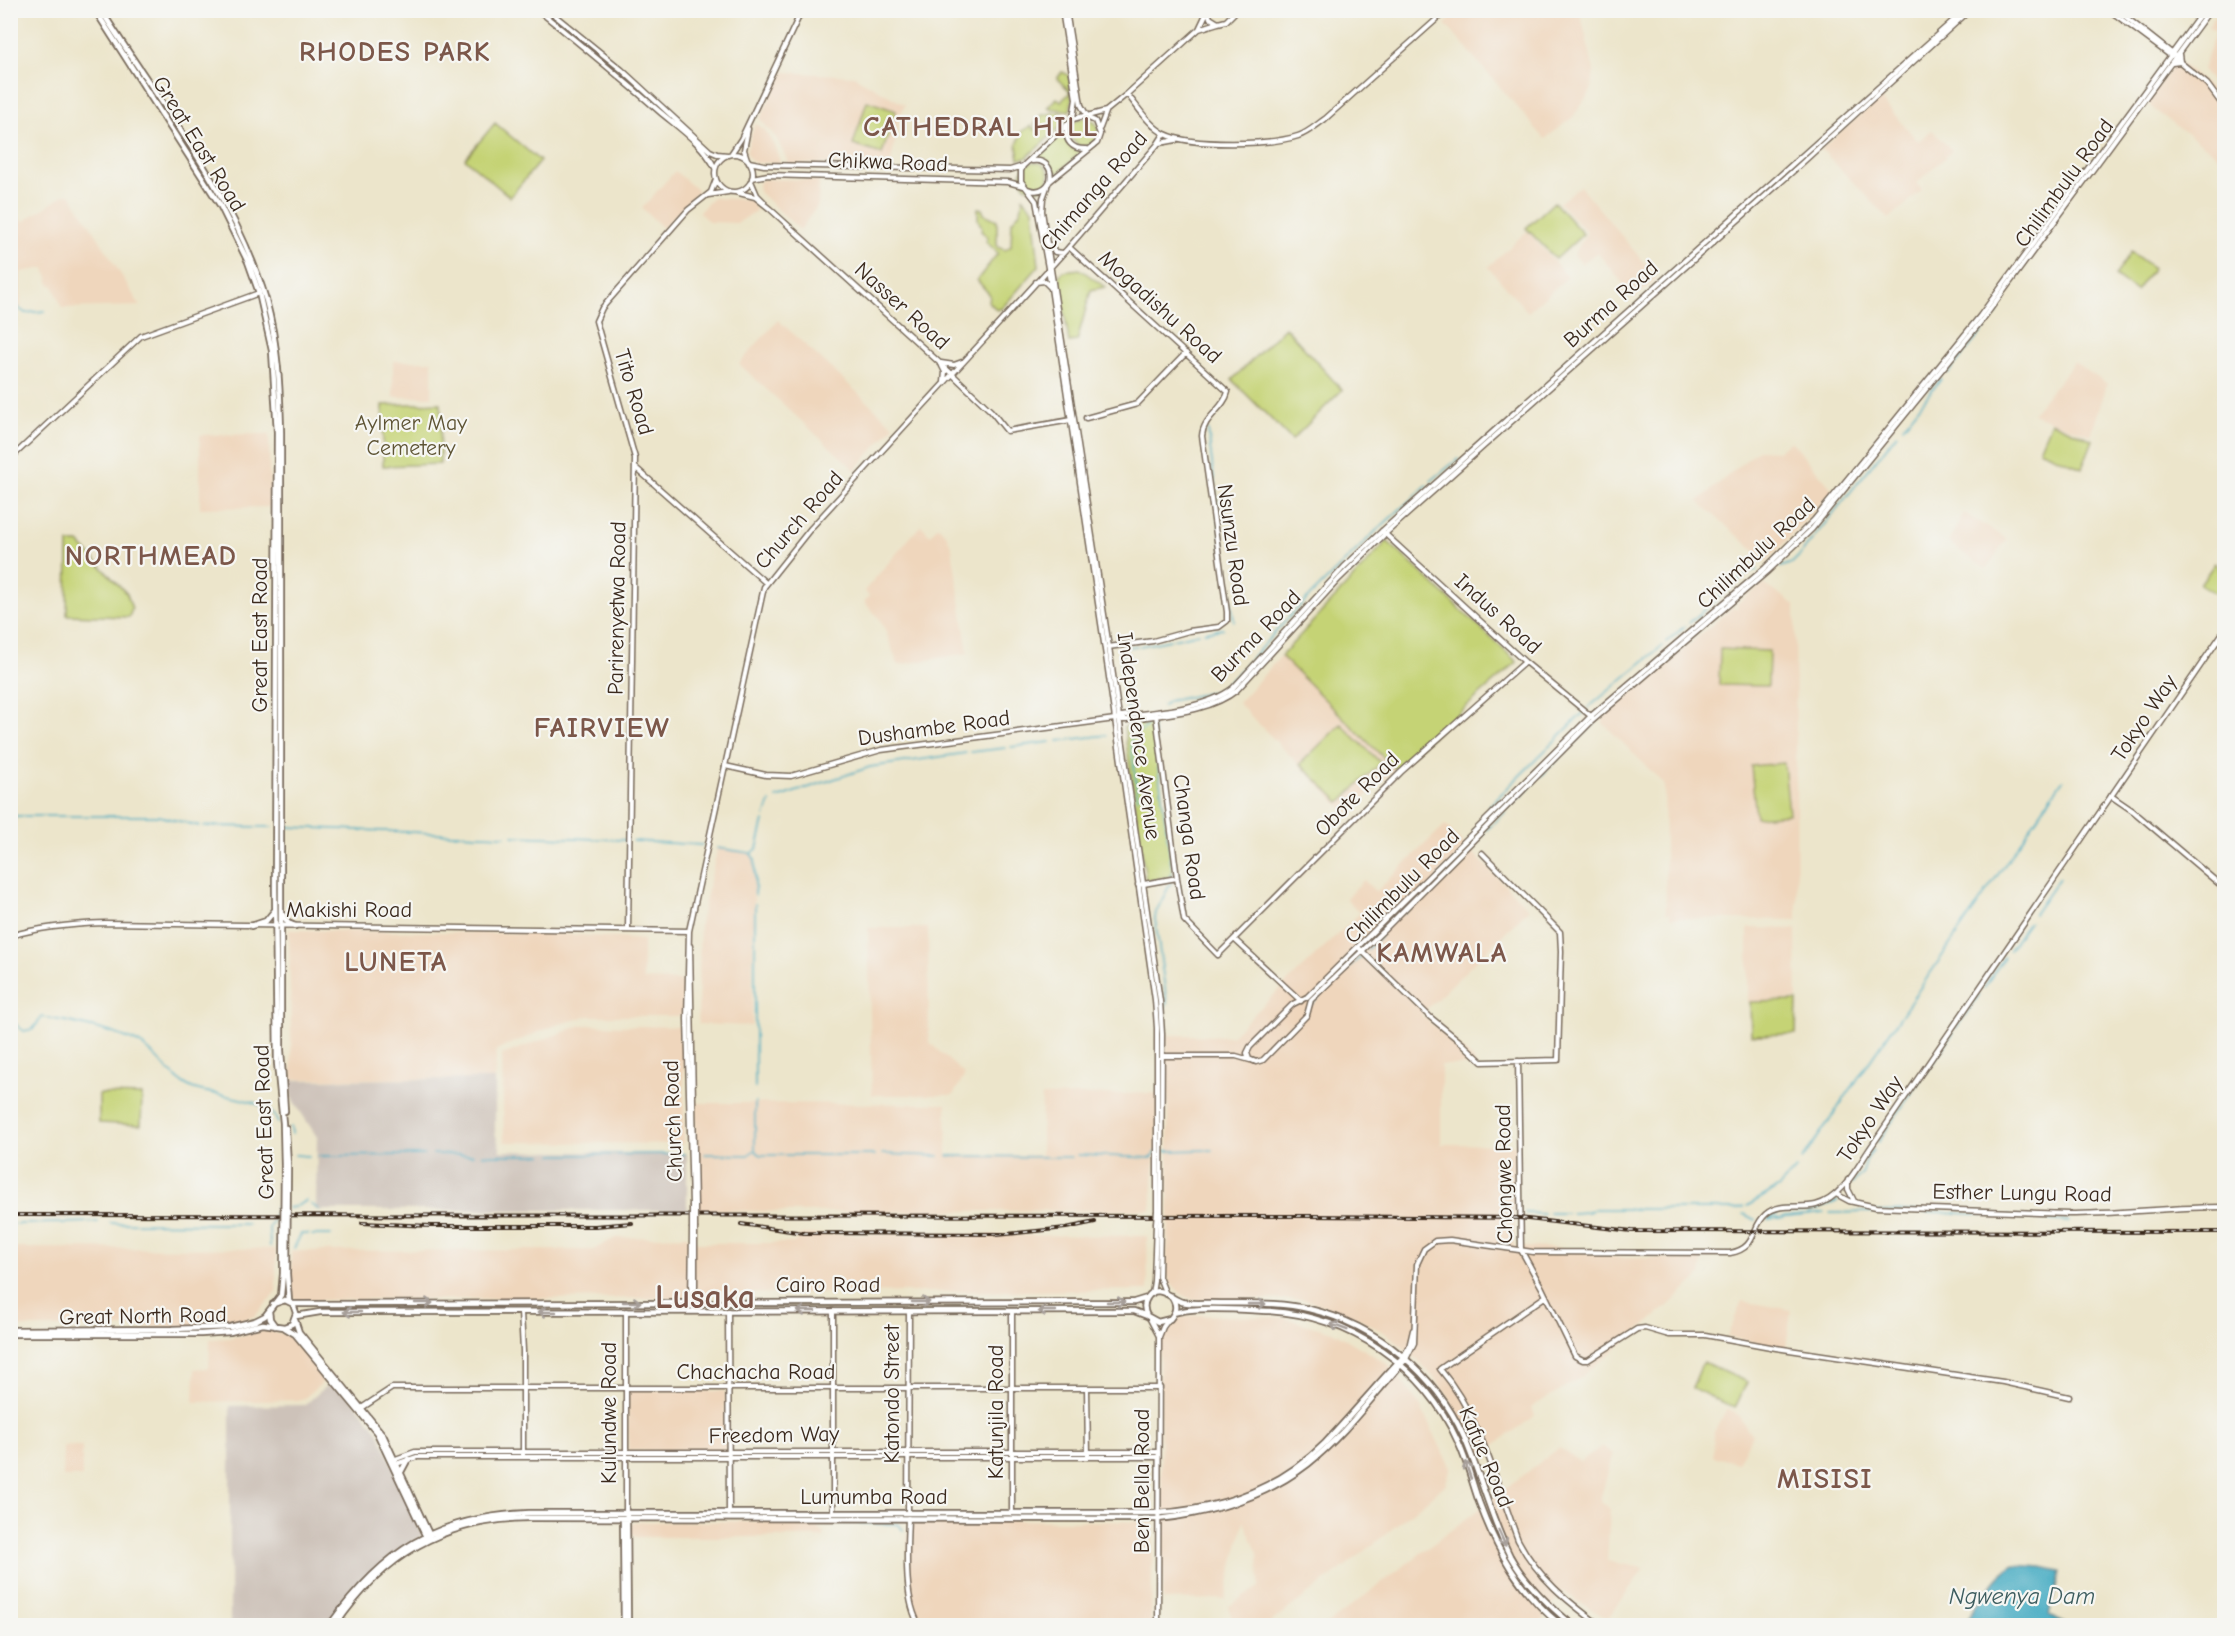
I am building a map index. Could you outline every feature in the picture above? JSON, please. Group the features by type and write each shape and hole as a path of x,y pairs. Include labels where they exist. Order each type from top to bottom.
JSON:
{"main road":[{"name":"Great East Road","path":"95,10 220,205 241,245 259,293 272,351 277,432 276,909 279,926 277,1064 286,1166 285,1274 281,1295 273,1304"},
{"name":"Great East Road","path":"102,10 224,200 253,262 272,327 279,370 281,423 282,913 279,926"},
{"path":"538,10 618,74 707,154 715,168 716,179 720,186 733,192"},
{"path":"548,10 622,70 710,151 717,154 742,156 748,160"},
{"path":"715,168 740,142 802,10"},
{"path":"1064,10 1081,105 1087,116 1095,121 1100,129"},
{"path":"1064,10 1076,99 1073,118 1031,161 1023,166 1020,176 1026,188 1040,191 1089,149 1099,139 1106,111"},
{"path":"1073,118 1106,111 1199,29 1208,10"},
{"path":"1208,10 1210,18 1218,23"},
{"path":"1199,29 1226,21 1237,10"},
{"path":"1157,145 1179,139 1247,144 1304,134 1325,119 1446,10"},
{"name":"Burma Road","path":"1118,719 1214,704 1232,694 1250,678 1383,532 1965,10"},
{"name":"Burma Road","path":"1383,532 1956,26 1970,10"},
{"path":"2109,10 2172,56"},
{"path":"2117,10 2207,84 2224,107"},
{"name":"Chilimbulu Road","path":"1308,1007 1311,1000 1360,948 1593,718 1768,571 1820,519 1983,319 2204,10"},
{"name":"Chilimbulu Road","path":"2172,56 2179,53 2210,10"},
{"path":"2179,53 2181,62"},
{"path":"1127,94 1164,134 1179,139"},
{"path":"708,195 745,189 752,180 753,170 744,149 751,119"},
{"path":"1067,125 1065,133 1070,144 1077,148 1089,149"},
{"name":"Chimanga Road","path":"1050,267 1157,145 1164,134"},
{"name":"Chikwa Road","path":"748,160 764,165 910,169 1010,170 1023,166"},
{"path":"1031,161 1046,163 1051,171 1050,181"},
{"name":"Chikwa Road","path":"752,180 768,175 898,178 1008,182 1026,188"},
{"name":"Tito Road","path":"716,179 708,195 688,210 602,308 597,318 601,342 634,448 636,468 766,583"},
{"name":"Nasser Road","path":"752,180 757,195 770,209"},
{"name":"Independence Avenue","path":"1047,186 1042,211 1048,242 1051,288 1107,647"},
{"name":"Independence Avenue","path":"1026,188 1036,201 1050,267 1160,1001 1162,1056 1159,1211 1152,1294"},
{"name":"Nasser Road","path":"733,192 755,197 770,209 952,374 991,411 1007,431 1071,420"},
{"path":"1048,242 1054,252 1063,253"},
{"name":"Mogadishu Road","path":"1069,247 1228,392"},
{"name":"Church Road","path":"694,1205 688,1096 689,931 766,583 811,528 1050,267"},
{"path":"1036,282 1044,281 1051,288"},
{"path":"10,459 141,336 259,293"},
{"path":"1086,418 1137,404 1186,353"},
{"path":"938,361 954,365 965,360"},
{"path":"938,361 945,372 942,385"},
{"name":"Nsunzu Road","path":"1107,647 1153,641 1219,627 1227,621 1202,436 1205,424 1227,398 1228,392"},
{"name":"Parirenyetwa Road","path":"628,929 636,468"},
{"name":"Indus Road","path":"1383,532 1525,662 1593,718"},
{"name":"Tokyo Way","path":"1404,1358 1413,1348 1417,1264 1421,1253 1435,1241 1445,1239 1521,1250 1616,1253 1736,1252 1749,1244 1761,1220 1771,1210 1815,1205 1825,1202 1836,1194 1848,1180 2224,631"},
{"name":"Obote Road","path":"1218,955 1401,772 1525,662"},
{"name":"Changa Road","path":"1156,713 1177,878 1185,920 1218,955"},
{"name":"Independence Avenue","path":"1118,719 1157,1020 1159,1211"},
{"name":"Dushambe Road","path":"725,766 766,775 791,776 881,750 1118,719"},
{"path":"2110,796 2133,811 2224,888"},
{"path":"1360,948 1430,1017 1482,1062 1558,1060 1560,932 1482,854"},
{"path":"1138,885 1177,878"},
{"path":"251,926 266,921 276,909"},
{"path":"282,913 285,920 295,926"},
{"name":"Makishi Road","path":"10,936 67,926 105,923 689,931"},
{"path":"679,930 685,933 688,955"},
{"name":"Church Road","path":"689,931 692,977 694,1311"},
{"path":"1234,939 1308,1007 1307,1015 1263,1060 1256,1062 1251,1060 1247,1051"},
{"name":"Chilimbulu Road","path":"1236,1056 1247,1051 1293,1004 1301,1001 1360,948"},
{"path":"1292,992 1293,1004"},
{"path":"1307,1015 1313,1015"},
{"name":"Chilimbulu Road","path":"1162,1056 1236,1056 1251,1060"},
{"name":"Chongwe Road","path":"1518,1061 1521,1250 1575,1356 1588,1360 1637,1329 1645,1328 1669,1335 1705,1335 2002,1382 2069,1397"},
{"path":"1848,1180 1850,1195 1856,1203"},
{"name":"Esther Lungu Road","path":"1836,1194 1856,1203 1876,1207 2068,1214 2179,1207 2224,1207"},
{"name":"Independence Avenue","path":"1158,1223 1160,1277 1165,1292"},
{"name":"Great East Road","path":"285,1274 291,1303"},
{"path":"1159,1336 1174,1313 1175,1304 1171,1296 1165,1292 1152,1294 1147,1298 1144,1308 1149,1317 1162,1322 1170,1319"},
{"name":"Kafue Road","path":"1171,1296 1184,1303 1269,1304 1314,1310 1359,1327 1404,1358 1433,1386 1449,1408 1464,1437 1502,1538 1522,1574 1552,1607 1574,1626"},
{"path":"1546,1296 1440,1369 1457,1391 1480,1435 1525,1554 1550,1586 1601,1626"},
{"name":"Cairo Road","path":"291,1303 693,1300 1134,1302 1147,1298"},
{"path":"360,1409 295,1334 284,1327 276,1326 270,1319 269,1311 273,1304 281,1300 291,1303 299,1332 360,1409 401,1472 428,1537"},
{"path":"474,1302 477,1307 474,1312"},
{"path":"483,1302 480,1307 483,1312"},
{"path":"573,1302 576,1306 573,1312"},
{"path":"582,1302 580,1307 582,1312"},
{"path":"773,1302 775,1306 773,1311"},
{"path":"781,1302 779,1306 781,1311"},
{"path":"865,1302 867,1306 865,1311"},
{"path":"874,1302 871,1306 874,1311"},
{"path":"960,1302 962,1306 960,1311"},
{"path":"968,1302 966,1306 968,1311"},
{"path":"1072,1302 1074,1306 1072,1311"},
{"path":"1080,1311 1078,1306 1081,1302"},
{"path":"373,1303 375,1307 373,1312"},
{"path":"381,1303 379,1308 381,1312"},
{"name":"Kafue Road","path":"1174,1313 1199,1310 1297,1314 1349,1331 1400,1363 1431,1396 1459,1443 1489,1527 1508,1567 1533,1599 1562,1626"},
{"name":"Great North Road","path":"10,1330 230,1327 255,1321 269,1311"},
{"name":"Cairo Road","path":"296,1318 320,1312 626,1311 1134,1311 1149,1317"},
{"name":"Kulundwe Road","path":"626,1311 626,1518"},
{"path":"728,1311 729,1514"},
{"path":"833,1311 833,1513"},
{"name":"Katondo Street","path":"909,1311 906,1555 914,1616 920,1626"},
{"name":"Katunjila Road","path":"1012,1311 1012,1513"},
{"path":"521,1312 524,1388 523,1455"},
{"name":"Ben Bella Road","path":"1149,1317 1159,1336 1158,1626"},
{"path":"284,1327 296,1318"},
{"name":"Great North Road","path":"10,1334 207,1334 230,1332 263,1324 276,1326"},
{"path":"1390,1356 1394,1370 1412,1375"},
{"name":"Lumumba Road","path":"329,1626 366,1581 390,1559 460,1522 495,1515 529,1513 626,1518 908,1519 1195,1514 1254,1496 1290,1476 1327,1446 1404,1358"},
{"name":"Chachacha Road","path":"360,1409 392,1388 1160,1388"},
{"path":"1087,1388 1088,1455"},
{"name":"Freedom Way","path":"394,1462 417,1457 523,1455 834,1454 909,1451 1058,1455 1158,1454"},
{"name":"Freedom Way","path":"394,1462 415,1452 523,1455"},
{"name":"Freedom Way","path":"834,1454 909,1457 1012,1454"},
{"path":"401,1472 408,1459"},
{"path":"394,1462 428,1537"},
{"name":"Lumumba Road","path":"626,1518 833,1513 1158,1516"},
{"path":"626,1518 626,1626"},
{"name":"Lumumba Road","path":"335,1626 345,1610 381,1571 428,1537"},
{"path":"10,1624 18,1626"}],"shaded area":[{"path":"1460,11 1580,11 1594,71 1591,91 1573,117 1545,139 1445,24"},
{"path":"2219,11 2224,11 2224,100 2203,70 2215,32 2208,27"},
{"path":"2176,61 2195,74 2214,92 2224,108 2224,160 2153,109 2147,102"},
{"path":"783,72 854,76 905,105 899,117 891,163 789,164 777,139 760,119"},
{"path":"1880,98 1918,141 1932,130 1952,151 1917,183 1922,190 1889,219 1821,149"},
{"path":"755,123 765,130 777,151 780,163 755,163 750,159 746,152"},
{"path":"675,171 698,191 663,228 642,208"},
{"path":"763,179 819,180 818,205 800,230 759,192 758,184"},
{"path":"1580,186 1657,278 1635,298 1597,252 1582,264 1574,255 1587,232 1559,203"},
{"path":"66,194 70,194 140,306 62,308 53,285 50,285 45,268 21,272 21,308 11,308 10,201 23,222"},
{"path":"713,198 751,200 757,210 738,223 709,222 699,212"},
{"path":"1527,231 1568,277 1528,312 1488,267"},
{"path":"778,320 894,426 855,470 739,364"},
{"path":"393,361 432,361 432,397 393,397"},
{"path":"2074,362 2107,384 2091,435 2032,414"},
{"path":"269,434 270,507 200,508 200,435"},
{"path":"1791,441 1833,490 1767,562 1698,501 1758,450 1779,451"},
{"path":"1964,513 2007,539 1986,569 1948,542"},
{"path":"921,525 930,535 938,526 947,536 952,548 968,653 898,665 885,629 879,618 864,602 869,596 864,591"},
{"path":"1764,584 1795,605 1797,920 1670,918 1670,913 1666,913 1664,784 1603,723 1603,718 1733,607 1738,608 1736,604"},
{"path":"1281,656 1395,769 1348,814 1238,703"},
{"path":"1445,825 1529,909 1421,1015 1473,1059 1475,1065 1441,1065 1441,1144 1516,1145 1514,1247 1557,1248 1625,1258 1702,1259 1701,1275 1667,1307 1580,1378 1532,1407 1535,1416 1480,1455 1446,1392 1421,1363 1387,1334 1356,1317 1303,1299 1193,1300 1184,1296 1171,1284 1166,1272 1169,1218 1167,1035 1231,1036 1360,913 1346,898 1364,880 1376,892"},
{"path":"718,847 752,853 754,860 752,1026 698,1024 700,923"},
{"path":"868,928 928,928 929,1042 965,1075 953,1095 872,1095"},
{"path":"1748,928 1796,929 1797,999 1748,1002"},
{"path":"289,930 565,934 643,940 643,980 684,981 683,1013 678,1016 588,1016 556,1025 496,1050 495,1079 292,1079"},
{"path":"582,1025 684,1027 684,1144 504,1142 502,1055"},
{"path":"495,1079 495,1133 501,1151 687,1154 687,1210 316,1210 317,1137 291,1097 290,1080"},
{"path":"1160,1093 1151,1210 784,1212 697,1209 695,1103 946,1104 947,1155 1041,1155 1042,1096"},
{"path":"801,1234 1147,1236 1148,1290 696,1294 682,1298 297,1300 292,1296 291,1251 593,1250 615,1238 686,1236 699,1243 794,1243"},
{"path":"11,1248 276,1249 276,1292 255,1316 226,1325 11,1327"},
{"path":"1742,1301 1791,1310 1786,1349 1727,1337"},
{"path":"1196,1315 1284,1318 1336,1333 1389,1365 1419,1404 1451,1468 1445,1485 1364,1552 1267,1625 1233,1625 1229,1606 1259,1587 1258,1554 1244,1521 1225,1599 1163,1600 1159,1336 1179,1318"},
{"path":"268,1330 294,1337 327,1379 302,1400 194,1402 195,1369 209,1368 210,1339 230,1338"},
{"path":"335,1378 378,1431 422,1535 390,1558 330,1625 230,1625 230,1406 305,1405"},
{"path":"628,1390 725,1391 726,1450 628,1451"},
{"path":"1727,1409 1738,1415 1752,1435 1738,1463 1713,1456 1714,1432"},
{"path":"63,1446 82,1446 82,1477 63,1477"},
{"path":"1602,1446 1613,1454 1600,1500 1610,1509 1607,1561 1644,1568 1608,1619 1562,1591 1540,1625 1325,1626 1559,1448 1580,1462"},
{"path":"908,1519 1153,1522 1151,1625 920,1625 914,1615 907,1557"},
{"path":"808,1521 825,1533 823,1537 636,1537 630,1533 630,1525 634,1522"}],"green space":[{"path":"1062,72 1069,75 1072,102 1070,111 1048,108 1057,98 1061,101 1069,94 1069,90 1057,79"},
{"path":"867,101 896,111 882,154 853,145"},
{"path":"1059,112 1067,116 1066,122 1026,158 1019,159 1017,145 1022,131 1031,126 1035,130 1037,127 1035,124 1042,115"},
{"path":"1084,118 1094,122 1098,132 1094,142 1084,146 1074,142 1070,132 1074,122"},
{"path":"495,123 540,161 510,197 465,159"},
{"path":"1064,131 1069,145 1081,152 1054,177 1049,163 1036,158"},
{"path":"1035,162 1045,166 1049,176 1045,186 1035,190 1025,186 1021,176 1025,166"},
{"path":"1023,198 1033,209 1039,266 1002,308 997,310 989,302 990,295 977,280 998,253 986,242 988,237 981,231 978,208 982,209 984,214 997,220 997,247 1005,250 1011,246 1012,221 1021,211"},
{"path":"1554,202 1583,234 1556,259 1526,228"},
{"path":"2131,252 2153,268 2136,291 2115,276"},
{"path":"1080,269 1105,287 1091,290 1077,341 1069,342 1059,276 1063,271"},
{"path":"1285,327 1342,390 1292,440 1232,380"},
{"name":"Aylmer May Cemetery","path":"441,403 440,464 383,466 383,405"},
{"path":"2051,422 2093,440 2082,468 2039,450"},
{"path":"1387,541 1517,662 1395,769 1281,656"},
{"path":"68,543 79,543 127,594 132,609 129,617 67,615"},
{"path":"2215,563 2224,578 2218,595 2200,584"},
{"path":"1720,649 1769,651 1768,686 1719,685"},
{"path":"1152,722 1173,876 1146,881 1124,727"},
{"path":"1341,724 1381,763 1340,802 1300,764"},
{"path":"1784,763 1789,814 1756,817 1751,766"},
{"path":"1797,1001 1796,1034 1751,1035 1750,1002"},
{"path":"99,1094 142,1095 141,1125 99,1123"},
{"path":"1703,1362 1747,1382 1735,1408 1692,1388"}],"water":[{"name":"Ngwenya Dam","path":"2015,1565 2060,1571 2049,1615 2069,1625 1964,1625 1975,1605 1988,1595 1998,1577"}],"waterway":[{"path":"10,306 16,306 25,313 45,311"},
{"path":"1990,321 1998,312"},
{"path":"1948,373 1985,328"},
{"path":"1903,427 1941,379"},
{"path":"1208,430 1224,560"},
{"path":"1802,552 1897,434"},
{"path":"1431,481 1458,459"},
{"path":"1163,706 1168,701 1214,692 1222,688 1291,615 1377,530 1427,485"},
{"path":"1781,567 1792,563 1801,554"},
{"path":"1225,564 1228,581"},
{"path":"1689,623 1750,571 1757,570"},
{"path":"1229,586 1230,596"},
{"path":"1231,600 1234,621"},
{"path":"1666,642 1685,626"},
{"path":"1204,632 1223,629"},
{"path":"1173,639 1199,633"},
{"path":"1140,646 1170,640"},
{"path":"1128,710 1120,670 1122,654 1126,647 1137,646"},
{"path":"1588,708 1662,646"},
{"path":"1599,718 1626,695"},
{"path":"1488,807 1583,713"},
{"path":"1130,733 1143,730 1151,721"},
{"path":"1131,722 1131,743 1138,798"},
{"path":"1152,722 1172,870 1170,877"},
{"path":"1562,755 1595,723"},
{"path":"1058,741 1107,735"},
{"path":"1011,747 1050,742"},
{"path":"971,752 1005,748"},
{"path":"777,798 870,767 966,753"},
{"path":"1553,764 1560,757"},
{"path":"1547,769 1551,766"},
{"path":"1541,776 1546,771"},
{"path":"1802,1160 2063,780"},
{"path":"1528,789 1535,781"},
{"path":"1519,798 1526,791"},
{"path":"1508,808 1516,800"},
{"path":"765,816 770,802"},
{"path":"1499,817 1506,812"},
{"path":"10,816 159,816 199,826"},
{"path":"1494,823 1498,819"},
{"path":"752,853 757,849 764,821"},
{"path":"1486,830 1492,825"},
{"path":"204,826 272,827"},
{"path":"288,827 505,836"},
{"path":"1476,840 1484,833"},
{"path":"513,836 627,840"},
{"path":"633,841 703,845"},
{"path":"717,848 750,853"},
{"path":"1454,863 1469,848"},
{"path":"751,854 755,860 755,895"},
{"path":"1438,878 1450,866"},
{"path":"2034,914 2059,878"},
{"path":"1165,1030 1164,1009 1167,1003 1155,919 1156,912 1171,882"},
{"path":"1421,895 1427,890"},
{"path":"1411,906 1417,899"},
{"path":"755,904 755,1088"},
{"path":"1404,913 1409,908"},
{"path":"2009,950 2029,922"},
{"path":"1367,950 1380,936"},
{"path":"1355,962 1362,955"},
{"path":"1984,988 2004,957"},
{"path":"1321,995 1353,964"},
{"path":"1956,1028 1979,995"},
{"path":"1312,1004 1319,997"},
{"path":"10,1020 24,1031 33,1029 42,1017 80,1024 122,1036 143,1046 192,1088 253,1102 273,1114 278,1123"},
{"path":"1926,1073 1953,1033"},
{"path":"1878,1142 1921,1079"},
{"path":"755,1102 755,1149"},
{"path":"291,1127 292,1134"},
{"path":"705,1154 748,1155 755,1150 760,1155 875,1155"},
{"path":"1164,1151 1205,1150"},
{"path":"1207,1150 1212,1150"},
{"path":"1852,1184 1863,1172 1866,1160 1873,1150"},
{"path":"1109,1156 1152,1158 1155,1152"},
{"path":"433,1154 473,1155"},
{"path":"553,1155 685,1154"},
{"path":"882,1154 939,1156"},
{"path":"295,1155 309,1156"},
{"path":"318,1156 424,1155"},
{"path":"482,1155 542,1155"},
{"path":"1077,1155 1108,1156"},
{"path":"948,1156 1072,1157"},
{"path":"1747,1206 1779,1187 1796,1169"},
{"path":"288,1208 306,1201"},
{"path":"1768,1219 1780,1212 1812,1211 1838,1201"},
{"path":"311,1204 319,1210"},
{"path":"1594,1209 1737,1209 1743,1207"},
{"path":"275,1208 283,1208"},
{"path":"1571,1213 1592,1210"},
{"path":"1830,1213 1915,1211 2010,1216"},
{"path":"1525,1213 1544,1214"},
{"path":"1549,1213 1567,1213"},
{"path":"1769,1219 1824,1213"},
{"path":"1744,1214 1755,1220"},
{"path":"2015,1217 2069,1222"},
{"path":"270,1246 269,1226 273,1221"},
{"path":"17,1224 98,1222"},
{"path":"110,1223 248,1224"},
{"path":"294,1248 301,1234 308,1234"},
{"path":"312,1235 331,1235"},
{"path":"840,1523 898,1524 903,1530"}],"railway":[{"path":"10,1215 1311,1216 1519,1218 1632,1231 2224,1232"},
{"path":"997,1235 1066,1228 1095,1222"},
{"path":"362,1223 431,1226 595,1226 632,1223"},
{"path":"741,1224 804,1233 1003,1234"}],"district":[{"name":"RHODES PARK","path":"395,52"},
{"name":"CATHEDRAL HILL","path":"981,127"},
{"name":"NORTHMEAD","path":"151,556"},
{"name":"FAIRVIEW","path":"602,728"},
{"name":"KAMWALA","path":"1442,953"},
{"name":"LUNETA","path":"396,962"},
{"name":"Lusaka","path":"705,1297"},
{"name":"MISISI","path":"1825,1479"}]}
